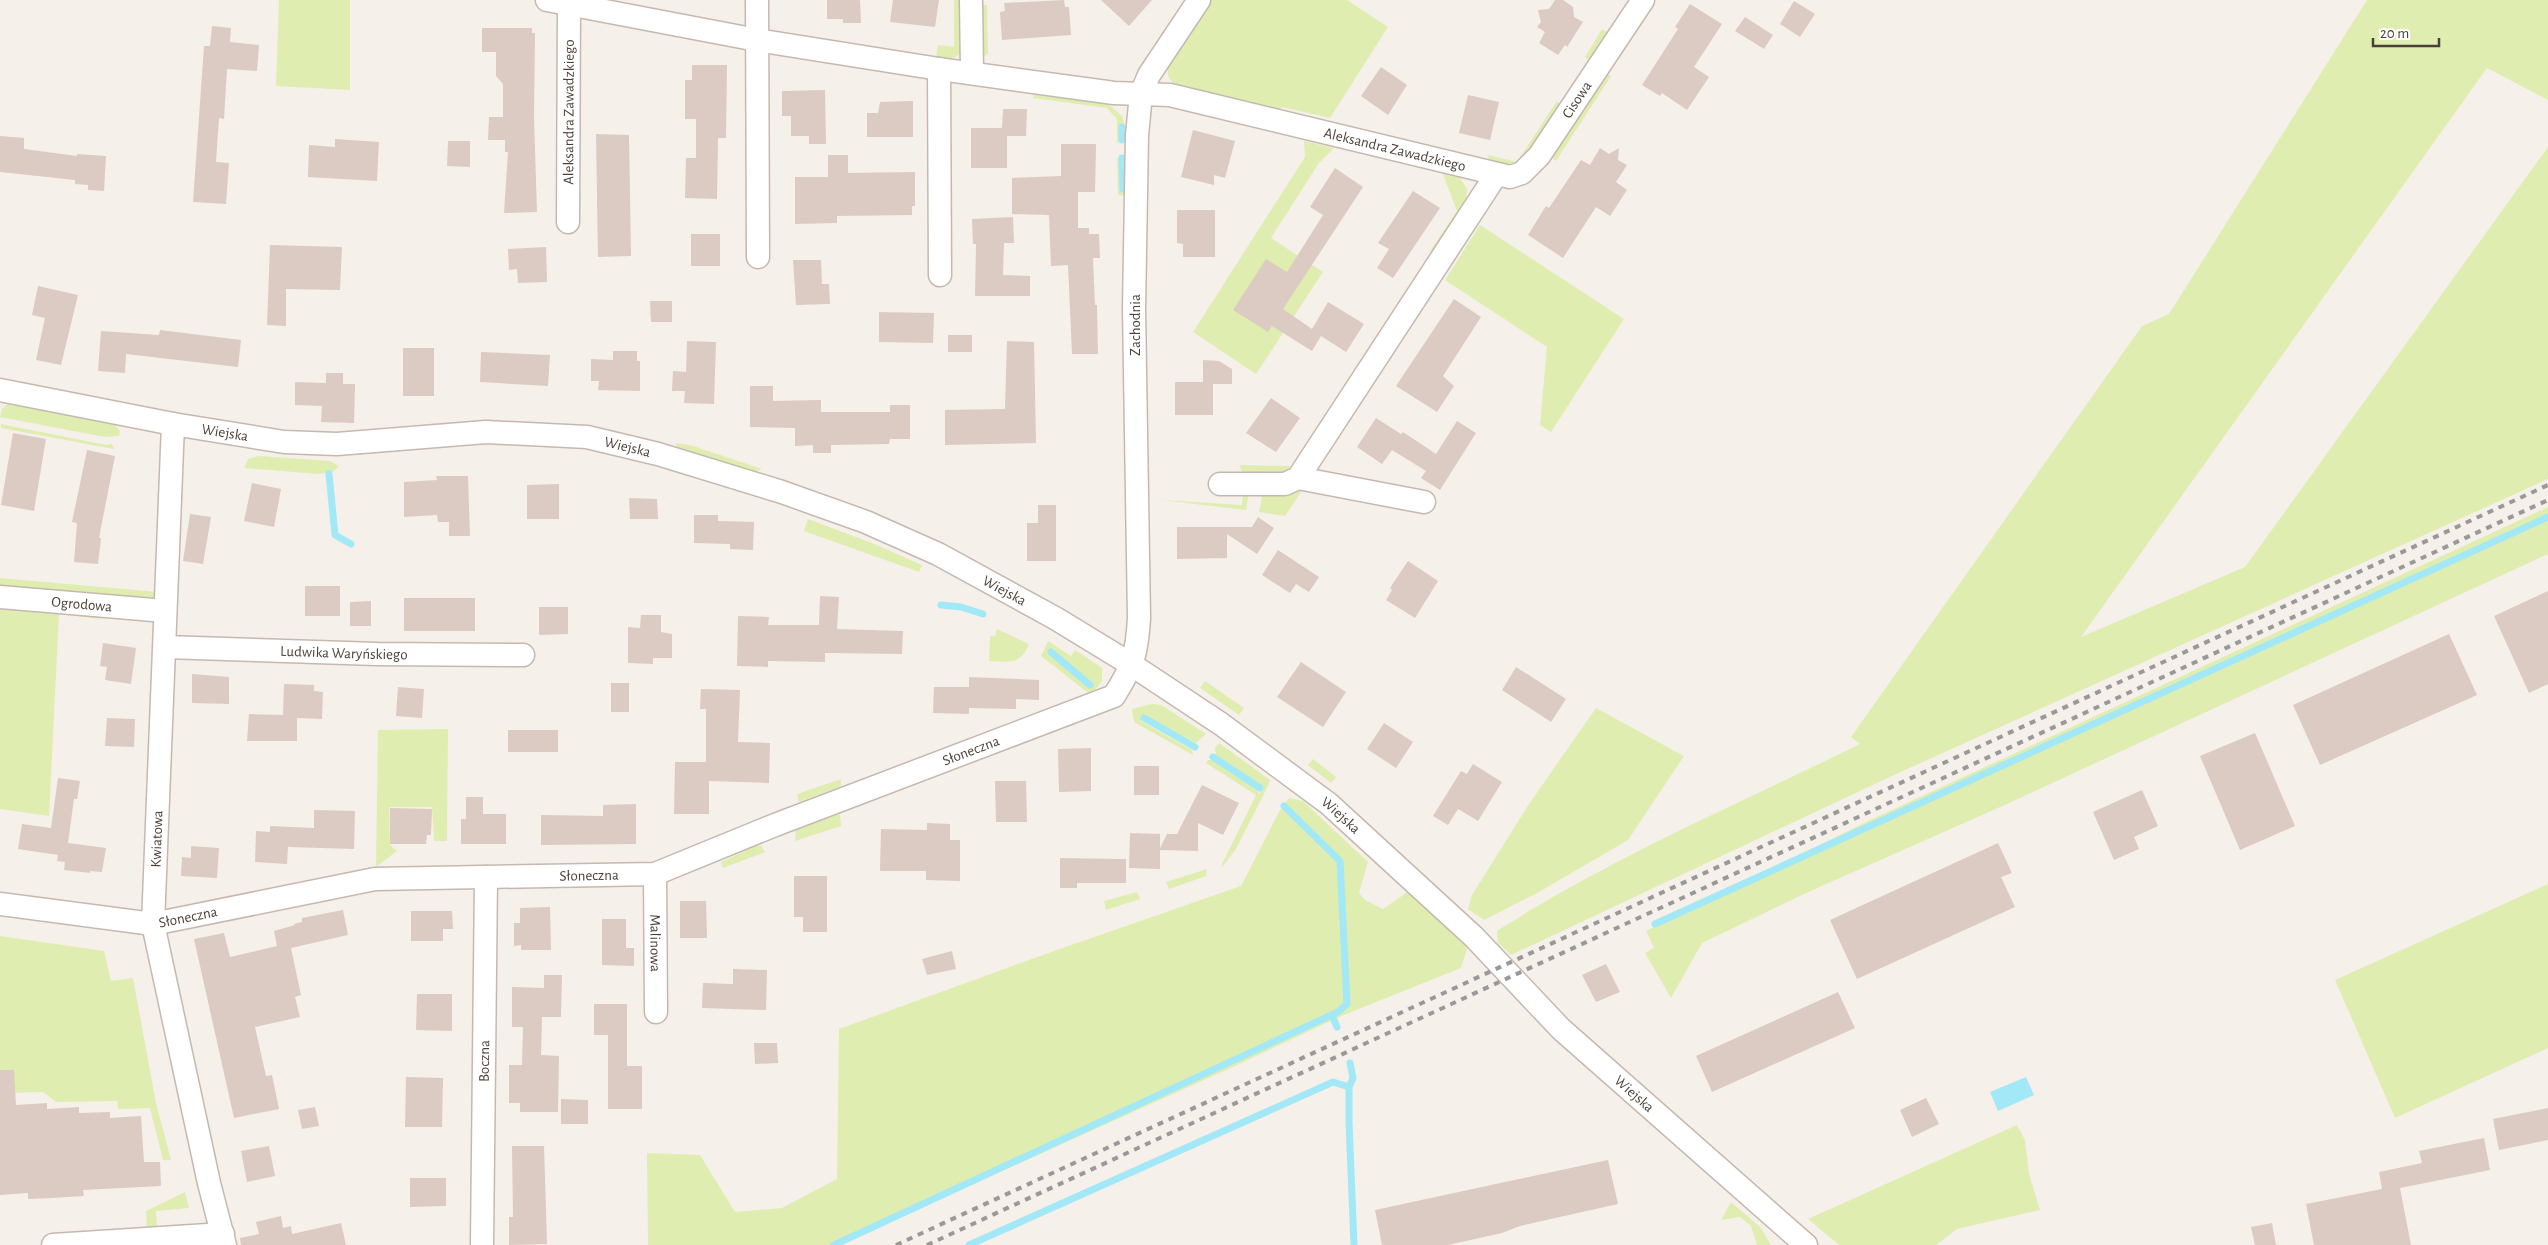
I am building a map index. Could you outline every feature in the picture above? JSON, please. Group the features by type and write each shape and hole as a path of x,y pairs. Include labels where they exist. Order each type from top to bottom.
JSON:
{"street":[{"path":"757,0 758,257"},
{"path":"971,0 972,72"},
{"name":"Zachodnia","path":"1132,665 1137,648 1139,618 1134,309 1137,135 1141,94 1159,60 1199,0"},
{"name":"Cisowa","path":"1496,175 1510,177 1522,173 1539,156 1643,0"},
{"name":"Aleksandra Zawadzkiego","path":"568,222 558,2 757,40 939,68 1114,93 1170,95 1496,175"},
{"path":"939,68 940,275"},
{"path":"1220,484 1285,484 1298,478 1496,175"},
{"name":"Wiejska","path":"0,390 174,424 284,442 337,444 486,432 528,432 587,436 637,448 782,492 897,535 1017,596 1132,665 1221,724 1329,804 1474,937 1561,1030 1806,1245"},
{"name":"Kwiatowa","path":"174,424 153,924 209,1183 224,1239"},
{"path":"1298,478 1424,502"},
{"name":"Ogrodowa","path":"0,598 165,611"},
{"name":"Ludwika Waryńskiego","path":"165,647 377,654 523,654"},
{"name":"Słoneczna","path":"0,904 153,924 375,879 655,874 784,822 1114,696 1132,665"},
{"name":"Malinowa","path":"655,874 656,1012"},
{"name":"Boczna","path":"482,1245 486,877"},
{"path":"53,1245 224,1239"}],"green space":[{"path":"279,0 350,0 350,90 276,86"},
{"path":"954,0 962,0 962,51 954,58 936,57 938,45 954,47"},
{"path":"1211,0 1347,0 1388,27 1330,118 1282,107 1279,111 1178,87 1170,80 1168,64"},
{"path":"2367,0 2548,0 2548,100 2487,68 2081,637 2245,567 2548,147 2548,479 1894,775 1511,955 1498,943 1497,931 1541,904 1630,855 1860,744 1851,737 2142,326 2169,314"},
{"path":"979,5 987,5 988,54 983,57"},
{"path":"1602,29 1609,33 1592,60 1588,60 1585,57"},
{"path":"1605,72 1611,76 1556,161 1549,156"},
{"path":"1034,91 1107,103 1122,116 1128,137 1117,143 1117,119 1107,108 1033,98"},
{"path":"1557,101 1562,106 1542,139 1523,161 1510,166 1489,162 1488,155 1517,162"},
{"path":"1304,141 1334,148 1319,163 1271,238 1323,272 1256,374 1193,332 1305,157"},
{"path":"1117,158 1127,161 1125,196 1118,195"},
{"path":"1443,174 1460,178 1467,189 1466,200 1434,253 1430,251 1457,211"},
{"path":"1480,225 1624,319 1551,432 1540,425 1547,347 1445,280"},
{"path":"9,403 114,424 120,431 119,436 105,437 0,417 2,409"},
{"path":"1,424 106,445 112,444 114,449 1,428"},
{"path":"675,443 690,445 762,469 755,472 678,448"},
{"path":"258,456 330,461 339,466 333,472 318,474 244,468 248,459"},
{"path":"1239,465 1290,466 1283,477 1243,473"},
{"path":"1305,486 1285,516 1259,512 1263,492"},
{"path":"1243,493 1249,493 1246,510 1161,500 1242,505"},
{"path":"2548,507 2548,554 2007,804 1806,893 1702,943 1671,998 1645,953 1654,948 1646,931 1868,821"},
{"path":"808,519 872,543 922,565 919,572 804,531"},
{"path":"0,578 158,592 155,598 151,600 0,587"},
{"path":"0,603 24,610 101,615 101,619 59,614 49,816 0,809"},
{"path":"997,629 1029,644 1022,656 1009,662 989,661 990,636 995,636"},
{"path":"1048,641 1071,656 1075,650 1102,668 1102,681 1094,691 1087,692 1041,656"},
{"path":"1205,681 1244,708 1239,715 1200,688"},
{"path":"1152,704 1161,705 1206,734 1196,743 1145,716 1145,713 1141,721 1192,750 1193,755 1134,722 1132,709"},
{"path":"1596,708 1684,756 1628,840 1539,892 1484,920 1468,909 1472,895 1529,804"},
{"path":"448,729 447,841 434,841 432,807 389,807 390,845 397,851 376,867 378,730"},
{"path":"1219,743 1270,780 1236,849 1222,867 1256,795 1206,763 1208,760 1213,760 1257,790 1259,794 1264,787 1216,755 1215,748"},
{"path":"1313,759 1336,777 1331,783 1308,765"},
{"path":"841,779 841,786 799,802 797,794"},
{"path":"1289,798 1303,801 1368,862 1359,893 1365,900 1383,909 1409,891 1468,946 1461,968 1339,1017 1235,1066 838,1245 648,1245 647,1153 700,1155 735,1212 782,1208 837,1179 839,1029 1241,886 1279,812"},
{"path":"840,814 841,826 795,841 796,829"},
{"path":"756,846 761,846 765,852 723,868 721,862"},
{"path":"1207,869 1206,876 1169,889 1166,882"},
{"path":"2548,884 2548,1048 2395,1118 2335,980"},
{"path":"1137,892 1140,899 1106,910 1104,901"},
{"path":"0,936 104,951 111,981 133,978 156,1103 171,1160 163,1160 150,1108 118,1109 117,1101 56,1102 43,1092 0,1093"},
{"path":"2017,1125 2025,1140 2029,1174 2040,1210 1957,1229 1936,1245 1839,1245 1808,1219"},
{"path":"185,1192 189,1208 156,1211 157,1228 147,1228 146,1211"},
{"path":"1731,1202 1761,1228 1771,1245 1757,1245 1751,1226 1740,1217 1721,1220"}],"water":[{"path":"2026,1077 2034,1095 1998,1111 1990,1092"}],"building":[{"path":"827,0 860,0 861,23 843,23 843,19 827,19"},
{"path":"893,0 939,0 935,27 890,22"},
{"path":"1064,0 1065,7 1069,7 1071,35 1002,40 1000,12 1005,11 1004,3"},
{"path":"1101,0 1152,0 1129,26"},
{"path":"1555,0 1563,0 1573,7 1574,17 1583,22 1567,47 1565,45 1558,55 1539,43 1545,32 1537,27 1541,22 1538,10 1549,9"},
{"path":"1794,1 1815,14 1800,37 1780,24"},
{"path":"1690,4 1722,24 1694,67 1709,77 1687,110 1662,93 1660,96 1642,85 1678,29 1675,27"},
{"path":"1745,17 1773,35 1764,49 1735,31"},
{"path":"212,26 231,28 230,42 259,45 257,71 227,69 224,119 219,118 216,162 229,163 226,204 193,202 204,46 210,46"},
{"path":"482,28 532,28 532,33 535,33 534,118 537,212 504,213 508,152 505,152 505,140 488,140 489,117 503,117 503,84 496,76 496,52 482,52"},
{"path":"692,65 727,65 726,138 718,138 717,199 685,198 686,158 696,158 696,119 685,119 685,80 692,80"},
{"path":"1381,67 1407,85 1388,115 1361,96"},
{"path":"825,90 826,144 809,144 809,136 791,136 791,116 782,116 782,91"},
{"path":"1468,95 1499,102 1490,140 1459,133"},
{"path":"913,101 913,137 867,137 867,113 878,113 880,102"},
{"path":"1003,109 1027,109 1026,136 1007,136 1007,168 971,168 971,128 1002,128"},
{"path":"1193,130 1235,141 1225,178 1214,175 1214,185 1181,177"},
{"path":"596,134 629,135 631,256 598,257"},
{"path":"0,136 24,138 24,149 77,156 77,154 106,156 104,191 88,190 88,185 75,184 75,180 0,172"},
{"path":"335,139 379,142 377,181 308,177 309,145 335,147"},
{"path":"448,141 470,141 470,167 447,166"},
{"path":"1061,144 1096,144 1095,192 1078,192 1078,228 1089,228 1089,234 1099,234 1100,258 1093,258 1095,305 1097,305 1098,354 1072,354 1068,265 1051,266 1049,215 1012,214 1012,178 1061,176"},
{"path":"1600,148 1609,154 1619,148 1618,160 1627,165 1616,182 1627,190 1610,216 1596,207 1563,258 1528,235 1546,206 1549,208 1581,160 1590,165"},
{"path":"828,155 848,155 848,173 915,172 915,206 912,206 912,215 837,216 837,223 795,224 795,177 828,177"},
{"path":"1335,168 1363,187 1283,309 1312,329 1328,302 1364,324 1346,352 1321,336 1312,351 1272,326 1268,332 1233,310 1266,259 1287,272 1323,215 1310,207"},
{"path":"1413,191 1440,208 1393,278 1377,268 1389,249 1378,243"},
{"path":"1177,210 1215,210 1215,257 1183,257 1183,244 1177,243"},
{"path":"1013,217 1014,243 1004,243 1003,275 1030,276 1030,296 975,296 976,244 973,244 972,219"},
{"path":"691,234 720,234 720,266 691,266"},
{"path":"270,245 342,247 340,290 286,289 286,326 267,325"},
{"path":"546,247 547,282 518,283 517,269 509,270 508,249"},
{"path":"793,260 821,260 822,284 829,284 830,304 796,305"},
{"path":"38,286 78,295 61,365 36,360 45,318 32,315"},
{"path":"1454,299 1481,317 1443,376 1454,386 1437,412 1396,386"},
{"path":"650,301 672,301 672,322 651,322"},
{"path":"879,312 934,313 933,343 879,342"},
{"path":"160,330 241,340 238,367 126,354 125,373 98,371 101,331 159,335"},
{"path":"948,335 972,335 972,352 948,352"},
{"path":"687,341 716,342 714,404 684,403 685,391 672,391 673,371 686,372"},
{"path":"1007,341 1034,342 1036,443 945,445 945,410 1005,409"},
{"path":"403,348 434,348 434,396 403,396"},
{"path":"613,351 637,351 637,361 640,361 640,391 598,390 599,381 591,381 591,359 613,360"},
{"path":"481,352 550,355 548,386 480,382"},
{"path":"1203,360 1219,361 1232,369 1232,384 1213,384 1213,415 1175,415 1175,382 1203,382"},
{"path":"326,373 343,373 343,384 355,384 354,423 321,422 322,406 295,405 295,382 326,383"},
{"path":"750,386 773,386 773,401 821,400 821,412 890,412 890,405 910,405 910,439 890,439 889,444 831,445 831,453 813,453 813,445 795,446 795,428 750,427"},
{"path":"1271,398 1300,418 1276,452 1246,433"},
{"path":"1376,418 1401,434 1403,432 1436,454 1457,421 1476,433 1440,490 1421,478 1426,471 1392,450 1382,464 1357,447"},
{"path":"13,433 46,439 34,511 1,505"},
{"path":"87,450 115,456 99,538 101,538 98,564 74,562 77,523 72,522"},
{"path":"436,476 468,476 470,536 449,536 449,522 438,522 437,515 404,517 404,482 437,480"},
{"path":"252,483 281,489 274,527 244,521"},
{"path":"559,484 559,519 527,519 527,485"},
{"path":"629,498 657,499 658,519 630,519"},
{"path":"1038,505 1056,505 1056,561 1027,561 1027,523 1038,523"},
{"path":"190,514 211,517 203,564 183,561"},
{"path":"694,515 718,515 718,521 754,522 753,550 730,549 730,544 694,543"},
{"path":"1258,517 1274,528 1257,554 1227,534 1227,558 1177,559 1177,527 1252,527"},
{"path":"1278,550 1319,577 1309,592 1296,584 1290,593 1262,575"},
{"path":"1408,561 1438,581 1415,618 1386,600 1392,590 1390,588"},
{"path":"305,586 340,586 340,616 305,616"},
{"path":"2548,591 2548,684 2529,693 2494,616"},
{"path":"820,596 839,597 837,629 903,631 902,654 825,653 825,662 768,661 768,667 737,666 738,616 769,617 768,625 819,625"},
{"path":"404,598 475,598 475,631 404,631"},
{"path":"371,601 371,626 350,626 350,602"},
{"path":"539,607 568,607 568,634 539,635"},
{"path":"641,615 661,615 661,632 672,634 672,658 653,658 653,664 628,663 628,627 640,628"},
{"path":"2449,634 2477,695 2320,765 2293,705"},
{"path":"103,643 136,648 131,684 105,680 107,667 100,666"},
{"path":"1301,662 1346,692 1323,727 1277,697"},
{"path":"1516,667 1566,699 1551,722 1502,690"},
{"path":"192,674 229,677 229,704 192,703"},
{"path":"969,677 1039,680 1039,700 1016,699 1016,709 969,708 969,714 933,713 934,687 969,687"},
{"path":"611,683 629,683 629,712 611,712"},
{"path":"284,684 314,685 314,691 323,692 322,719 297,718 297,741 247,741 249,714 283,715"},
{"path":"398,687 424,689 422,718 396,716"},
{"path":"701,689 740,690 738,742 770,743 769,783 709,781 709,814 674,814 675,762 706,762 706,709 700,709"},
{"path":"107,718 135,719 134,747 105,746"},
{"path":"1384,723 1413,742 1396,768 1367,749"},
{"path":"508,730 558,730 558,752 508,752"},
{"path":"2255,733 2295,826 2240,850 2200,756"},
{"path":"1091,748 1091,791 1059,792 1058,749"},
{"path":"1473,764 1502,782 1478,821 1458,809 1448,825 1433,816 1461,771 1467,774"},
{"path":"1134,766 1159,766 1159,795 1134,795"},
{"path":"58,778 80,781 77,799 74,799 68,843 106,848 102,872 90,871 90,873 64,870 65,862 57,861 58,855 18,849 22,824 51,828"},
{"path":"995,781 1026,781 1027,822 996,822"},
{"path":"1202,785 1239,803 1223,835 1198,823 1198,851 1160,850 1160,869 1129,868 1130,833 1160,834 1160,848 1167,834 1177,834"},
{"path":"2142,790 2158,826 2134,837 2139,849 2114,860 2093,812"},
{"path":"466,797 483,797 483,814 506,814 506,844 461,844 461,819 466,819"},
{"path":"636,804 636,844 541,845 541,815 603,816 603,805"},
{"path":"390,808 432,809 431,835 427,835 426,844 390,844"},
{"path":"314,810 355,811 354,849 288,847 287,864 255,862 256,831 270,832 270,826 314,828"},
{"path":"927,823 950,824 950,840 960,840 960,881 926,880 926,871 880,871 881,829 927,830"},
{"path":"1998,843 2012,873 2001,877 2015,907 1857,979 1830,920"},
{"path":"191,846 219,848 217,878 181,876 182,857 191,858"},
{"path":"1060,858 1126,859 1126,883 1077,883 1077,888 1060,888"},
{"path":"794,876 827,876 827,932 803,932 803,917 794,917"},
{"path":"680,901 706,901 707,938 680,938"},
{"path":"550,907 551,950 521,950 521,945 514,946 514,923 520,923 520,908"},
{"path":"343,910 348,935 291,948 301,995 295,997 300,1017 255,1027 266,1076 272,1075 279,1109 234,1118 194,939 224,933 230,957 277,946 274,931 302,922 302,918"},
{"path":"411,911 452,911 453,929 443,929 443,941 411,941"},
{"path":"602,919 626,919 626,948 634,948 634,966 602,965"},
{"path":"952,951 956,969 927,975 922,959"},
{"path":"1606,964 1620,992 1596,1002 1582,975"},
{"path":"733,969 767,970 766,1010 702,1008 703,983 733,984"},
{"path":"544,975 562,975 561,1017 542,1017 541,1055 559,1056 558,1112 520,1112 520,1103 509,1103 509,1065 522,1065 523,1027 512,1027 512,987 544,988"},
{"path":"1838,992 1855,1028 1712,1092 1696,1056"},
{"path":"417,994 452,994 452,1031 416,1030"},
{"path":"594,1004 627,1004 627,1066 642,1066 642,1109 608,1109 608,1035 594,1035"},
{"path":"754,1043 777,1043 778,1063 755,1064"},
{"path":"0,1070 14,1070 16,1105 47,1103 47,1109 79,1107 79,1113 110,1112 110,1118 141,1116 144,1162 160,1162 161,1186 83,1190 84,1196 52,1198 28,1199 28,1193 0,1195"},
{"path":"406,1077 443,1078 442,1127 405,1127"},
{"path":"1926,1098 1939,1124 1912,1137 1900,1110"},
{"path":"561,1099 588,1100 588,1124 561,1124"},
{"path":"315,1107 319,1126 302,1129 298,1110"},
{"path":"2548,1108 2548,1140 2499,1150 2493,1119"},
{"path":"2484,1138 2490,1170 2400,1188 2411,1245 2314,1245 2306,1204 2382,1189 2379,1172 2422,1163 2419,1151"},
{"path":"269,1146 275,1176 247,1182 241,1151"},
{"path":"512,1146 544,1146 547,1244 509,1245 509,1217 513,1217"},
{"path":"1608,1160 1618,1204 1520,1226 1502,1233 1448,1245 1382,1245 1375,1210"},
{"path":"410,1178 446,1178 446,1206 410,1207"},
{"path":"281,1216 283,1228 291,1226 292,1234 341,1223 346,1245 241,1245 240,1238 259,1234 256,1222"},
{"path":"2272,1223 2276,1245 2255,1245 2251,1227"}],"waterway":[{"path":"1122,127 1122,140"},
{"path":"1122,158 1123,189"},
{"path":"329,474 335,535 351,544"},
{"path":"1655,924 2548,517"},
{"path":"941,605 961,607 983,614"},
{"path":"1051,652 1090,685"},
{"path":"1144,718 1195,747"},
{"path":"1213,757 1260,788"},
{"path":"834,1245 1338,1012 1347,1004 1340,861 1284,806"},
{"path":"1332,1015 1337,1027"},
{"path":"1350,1063 1353,1078 1349,1087 1349,1122 1354,1245"},
{"path":"969,1245 1333,1082 1349,1087"}],"railway":[{"path":"896,1245 2548,485"},
{"path":"927,1245 2548,500"}]}
